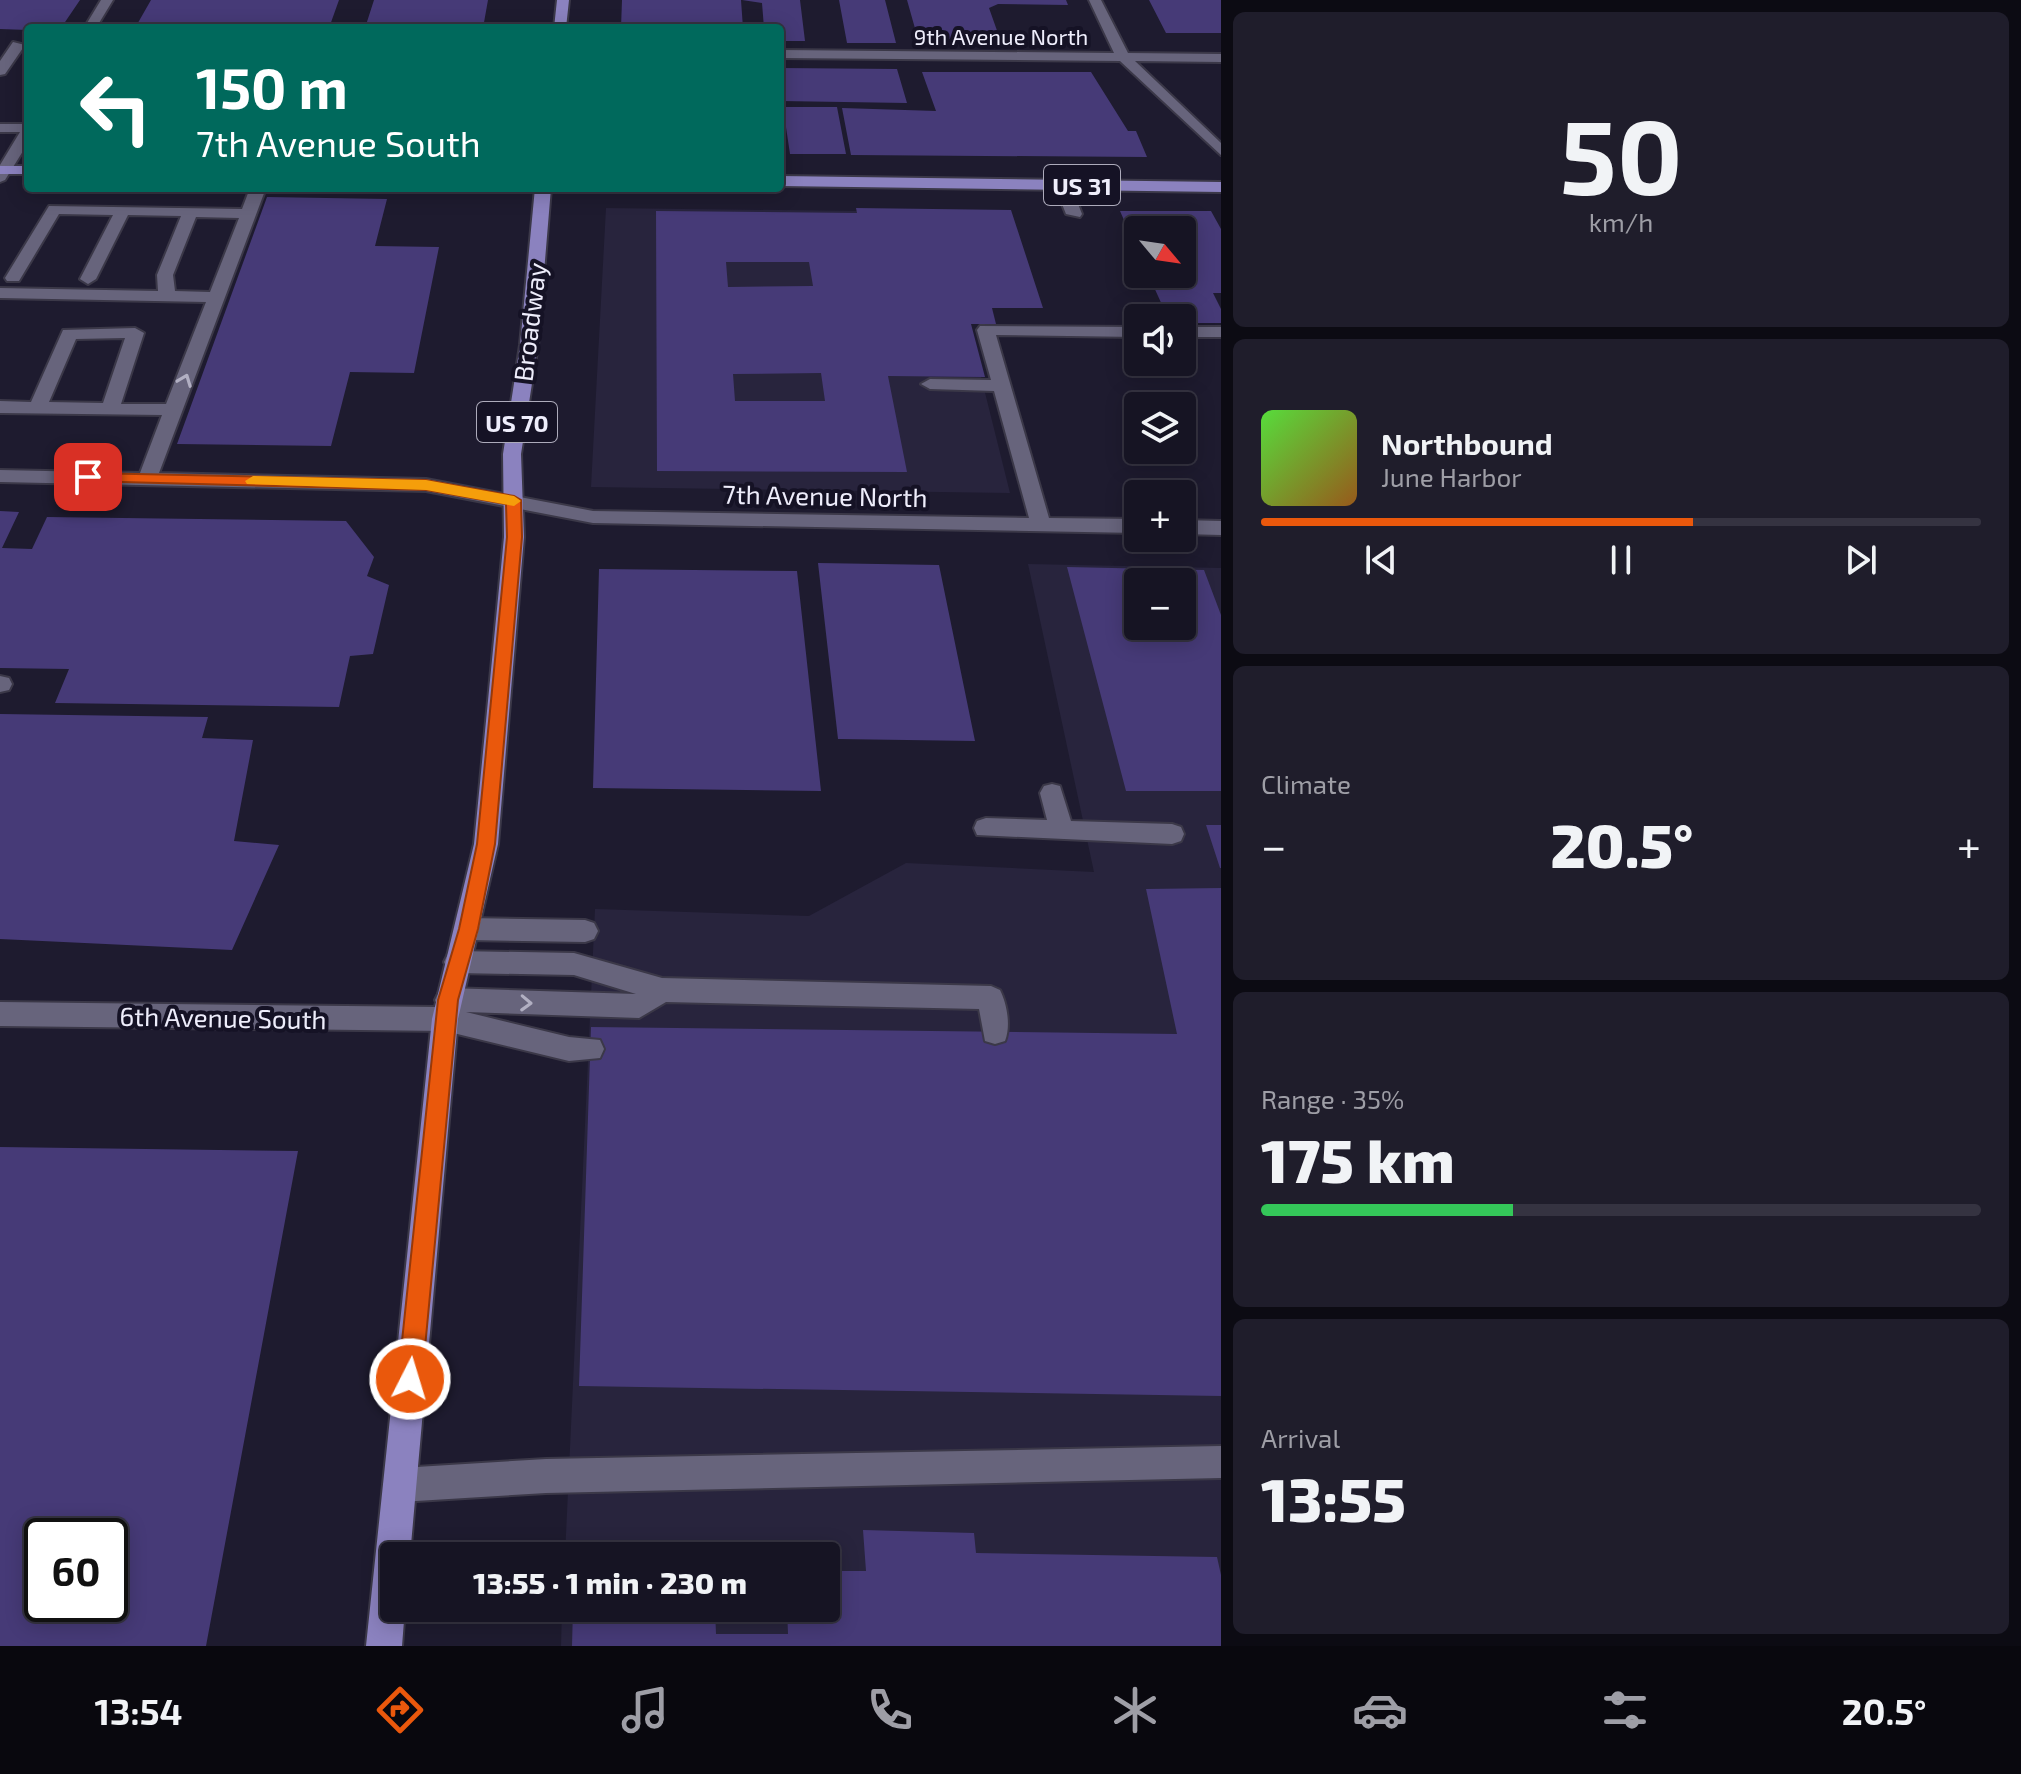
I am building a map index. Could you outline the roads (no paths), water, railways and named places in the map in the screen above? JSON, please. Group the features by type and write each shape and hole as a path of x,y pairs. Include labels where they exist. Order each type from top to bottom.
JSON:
{"main road":[{"path":"560,24 563,0"},
{"path":"2,172 24,170"},
{"name":"US 31","path":"784,181 1221,187"},
{"name":"Broadway","path":"384,1646 446,1010 468,929 486,844 514,537 512,454 529,345 543,192"}],"street":[{"path":"92,24 107,0"},
{"path":"1095,0 1123,57 1221,151"},
{"path":"0,45 23,45"},
{"path":"0,71 23,45"},
{"name":"9th Avenue North","path":"784,54 1221,58"},
{"path":"0,128 24,130"},
{"path":"2,172 24,136"},
{"path":"1062,184 1074,214"},
{"path":"147,479 257,192"},
{"path":"13,278 54,209 249,214"},
{"path":"88,279 123,210"},
{"path":"167,296 165,275 191,211"},
{"path":"0,293 217,297"},
{"path":"1041,524 986,330 1124,332"},
{"path":"1196,332 1221,332"},
{"path":"38,408 69,334 135,333 110,409"},
{"path":"930,384 1002,386"},
{"path":"0,407 174,410"},
{"name":"7th Avenue North","path":"0,476 426,485 593,517 1124,526"},
{"path":"1196,527 1221,528"},
{"path":"1052,793 1061,830"},
{"path":"986,828 1172,834"},
{"path":"468,929 585,931"},
{"path":"457,962 574,964 662,990 991,998 995,1032"},
{"path":"446,1010 639,1006 662,990"},
{"path":"446,1010 569,1049 590,1049"},
{"name":"6th Avenue South","path":"0,1014 446,1010"},
{"path":"400,1485 546,1476 1221,1462"}]}
